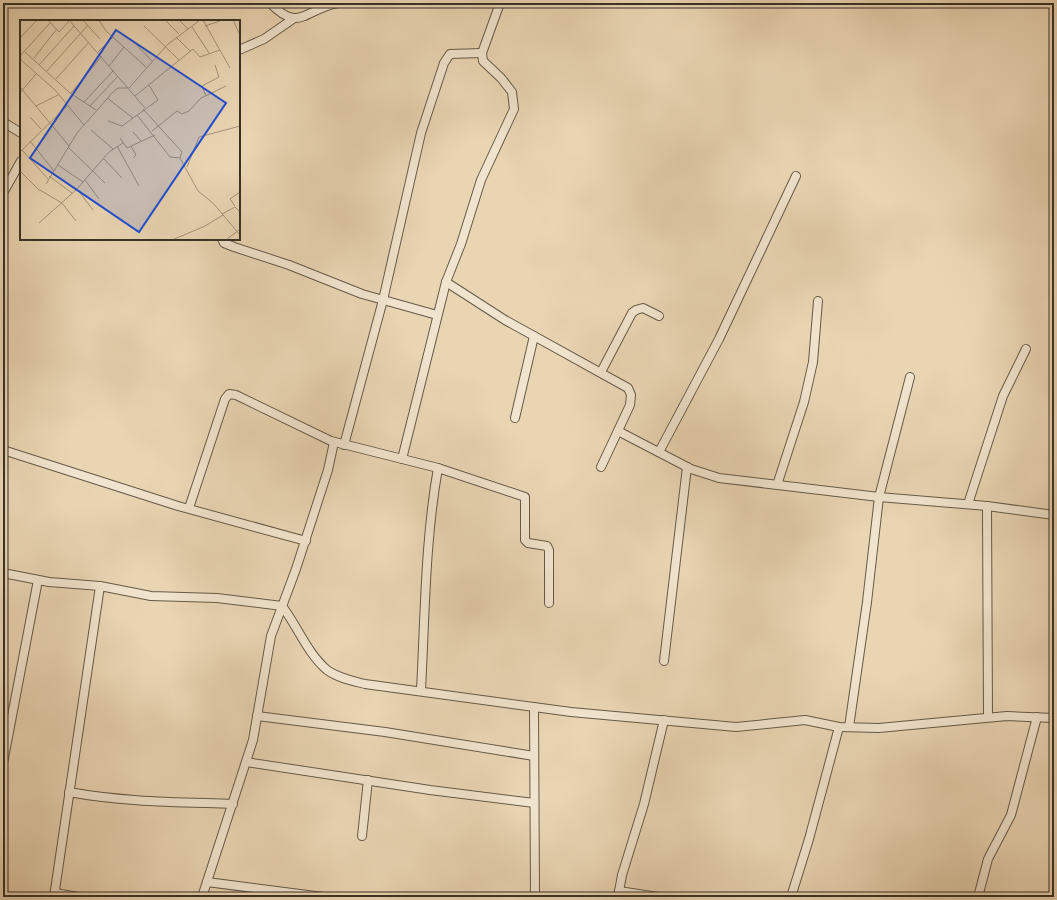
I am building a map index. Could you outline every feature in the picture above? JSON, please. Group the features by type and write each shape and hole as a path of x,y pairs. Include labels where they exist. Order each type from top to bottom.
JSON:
{"street":[{"path":"270,3 282,14 293,19"},
{"path":"240,50 264,39 293,19 337,3"},
{"path":"402,459 446,282 461,244 481,180 514,109 512,92 483,61 482,53 500,3"},
{"path":"344,445 383,300 421,133 444,63 450,54 482,53"},
{"path":"3,122 20,132"},
{"path":"3,193 20,163"},
{"path":"659,452 719,339 796,176"},
{"path":"222,240 224,243 234,247 289,265 342,287 437,315"},
{"path":"446,282 534,336 626,386 630,392 630,405 601,467"},
{"path":"777,485 804,402 813,362 818,301"},
{"path":"601,372 628,320 636,310 643,308 659,316"},
{"path":"516,418 534,336"},
{"path":"968,504 1003,396 1026,349"},
{"path":"849,727 867,602 879,497 910,377"},
{"path":"189,508 225,399 229,394 236,395 334,442 438,468 525,497 525,540 528,543 547,546 549,550 549,603"},
{"path":"618,431 687,467 720,478 879,497 1053,513"},
{"path":"202,897 253,740 271,636 306,540 328,470 334,442"},
{"path":"3,450 189,508 306,540"},
{"path":"664,660 687,467"},
{"path":"421,690 432,500 438,468"},
{"path":"987,506 988,718"},
{"path":"3,573 38,580 100,586 151,596 217,598 282,606"},
{"path":"3,763 38,580"},
{"path":"78,897 54,895 100,586"},
{"path":"282,606 312,654 328,670 349,680 365,684 421,690 579,713 736,727 805,720 839,727 879,728 906,727 1007,716 1054,718"},
{"path":"534,707 535,897"},
{"path":"257,716 385,732 534,756"},
{"path":"978,897 988,859 1011,815 1037,717"},
{"path":"658,897 619,894 622,875 644,804 664,720"},
{"path":"790,897 809,839 839,727"},
{"path":"246,762 534,803"},
{"path":"362,836 368,780"},
{"path":"69,792 103,798 140,801 233,804"},
{"path":"207,882 323,897"}]}
